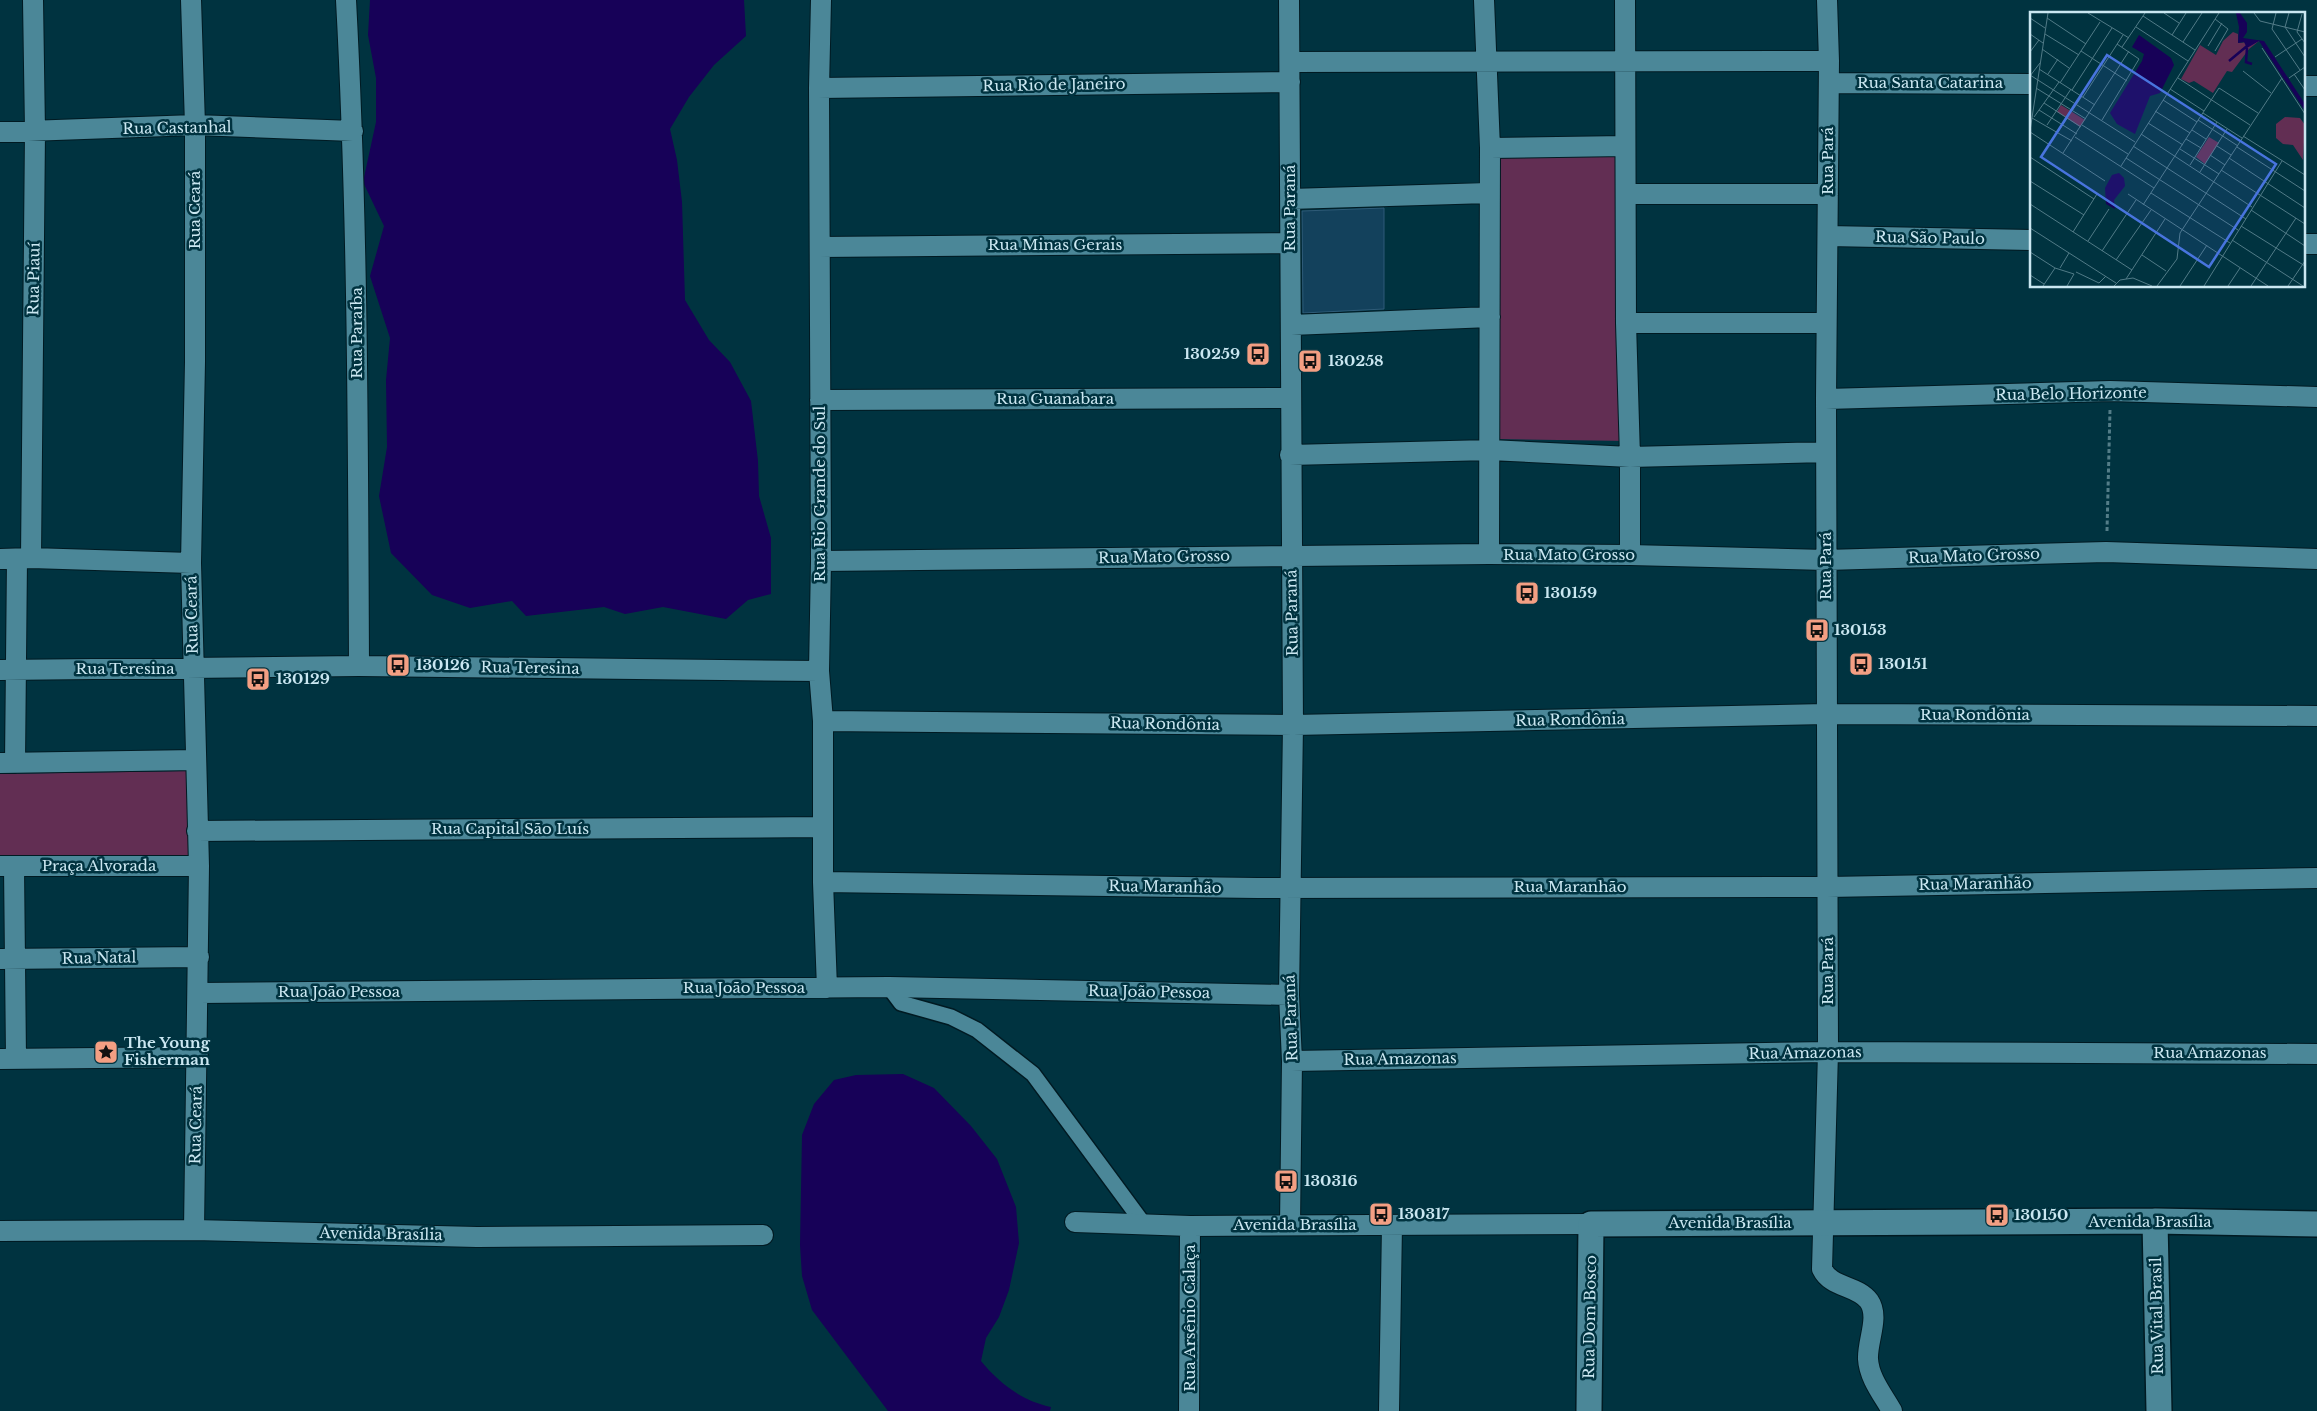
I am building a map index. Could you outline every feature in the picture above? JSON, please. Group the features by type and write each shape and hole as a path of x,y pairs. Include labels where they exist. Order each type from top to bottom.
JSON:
{"street":[{"name":"Rua Piauí","path":"8,763 8,670 16,559 35,131 33,0"},
{"name":"Rua Ceará","path":"191,0 195,125 195,362 191,563 199,866 199,993 194,1230"},
{"name":"Rua Paraíba","path":"346,0 353,131 357,292 359,666"},
{"name":"Rua Rio Grande do Sul","path":"821,0 819,88 821,561 819,671 823,721 823,882 827,988"},
{"name":"Rua Paraná","path":"1289,0 1290,455 1293,725 1289,995 1292,1061 1290,1225"},
{"path":"1484,0 1490,148 1488,193 1490,317 1489,554"},
{"path":"1625,0 1627,62 1625,146 1627,194 1626,323 1630,457 1630,555"},
{"name":"Rua Pará","path":"1827,0 1829,61 1826,323 1828,1052 1822,1269 1828,1279 1857,1293 1868,1301 1873,1315 1868,1358 1872,1377 1892,1411"},
{"path":"1290,62 1829,61"},
{"name":"Rua Rio de Janeiro","path":"819,88 1290,82"},
{"name":"Rua Santa Catarina","path":"1829,83 2030,84"},
{"path":"2304,86 2317,86"},
{"name":"Rua Castanhal","path":"0,132 195,125 353,131"},
{"path":"1490,148 1625,146"},
{"path":"1290,199 1488,193"},
{"path":"1627,194 1828,194"},
{"name":"Rua São Paulo","path":"1828,236 2030,240"},
{"name":"Rua Minas Gerais","path":"820,247 1290,244"},
{"path":"2304,244 2317,244"},
{"path":"1291,325 1490,317"},
{"path":"1626,323 1826,323"},
{"name":"Rua Belo Horizonte","path":"1826,400 2110,391 2317,397"},
{"name":"Rua Guanabara","path":"820,400 1290,398"},
{"path":"1290,455 1490,450 1630,457 1826,452"},
{"name":"Rua Mato Grosso","path":"821,561 1489,554 1630,555 1826,560 2106,552 2317,559"},
{"path":"16,559 191,563"},
{"name":"Rua Teresina","path":"8,670 359,666 819,671"},
{"name":"Rua Rondônia","path":"823,721 1293,725 1826,714 2317,716"},
{"path":"8,763 196,760"},
{"name":"Rua Capital São Luís","path":"198,831 823,827"},
{"path":"7,866 8,1059 198,1057"},
{"name":"Praça Alvorada","path":"7,866 199,866"},
{"name":"Rua Maranhão","path":"823,882 1290,888 1828,887 2317,878"},
{"name":"Rua Natal","path":"8,958 199,957"},
{"path":"890,987 901,1003 951,1017 977,1030 1033,1074 1143,1223"},
{"name":"Rua João Pessoa","path":"199,993 890,987 1289,995"},
{"name":"Rua Amazonas","path":"1292,1061 1828,1052 2317,1054"},
{"name":"Avenida Brasília","path":"1074,1222 1190,1226 2156,1221 2317,1224"},
{"name":"Rua Vital Brasil","path":"2156,1221 2159,1411"},
{"name":"Rua Dom Bosco","path":"1589,1411 1591,1224"},
{"path":"1388,1411 1392,1225"},
{"name":"Rua Arsênio Calaça","path":"1189,1411 1190,1226"},
{"name":"Avenida Brasília","path":"0,1231 194,1230 477,1237 763,1234"}],"path":[{"path":"2106,552 2110,391"}],"shaded area":[{"path":"370,0 744,0 746,36 714,65 689,97 670,129 677,160 682,202 685,300 709,340 730,362 751,401 758,461 759,496 771,538 771,594 748,600 726,619 663,607 625,614 604,607 526,616 512,601 470,608 432,595 391,553 379,496 387,447 386,380 390,338 370,276 384,226 363,182 376,122 376,78 368,35"},
{"path":"1628,150 1628,441 1497,439 1496,156"},
{"path":"190,771 191,864 0,866 0,774"},
{"path":"903,1074 934,1088 971,1126 997,1159 1016,1207 1019,1243 1009,1290 999,1317 986,1338 981,1361 1003,1384 1021,1396 1051,1407 1050,1411 888,1411 812,1310 802,1276 800,1245 802,1135 814,1104 834,1080 856,1075"}],"building":[{"path":"1384,208 1384,309 1303,313 1302,211"}],"place":[{"name":"130259","path":"1258,354"},
{"name":"130258","path":"1310,361"},
{"name":"130159","path":"1527,593"},
{"name":"130153","path":"1817,630"},
{"name":"130151","path":"1861,664"},
{"name":"130126","path":"398,665"},
{"name":"130129","path":"258,679"},
{"name":"The Young Fisherman","path":"106,1052"},
{"name":"130316","path":"1286,1181"},
{"name":"130317","path":"1381,1214"},
{"name":"130150","path":"1997,1215"}]}
